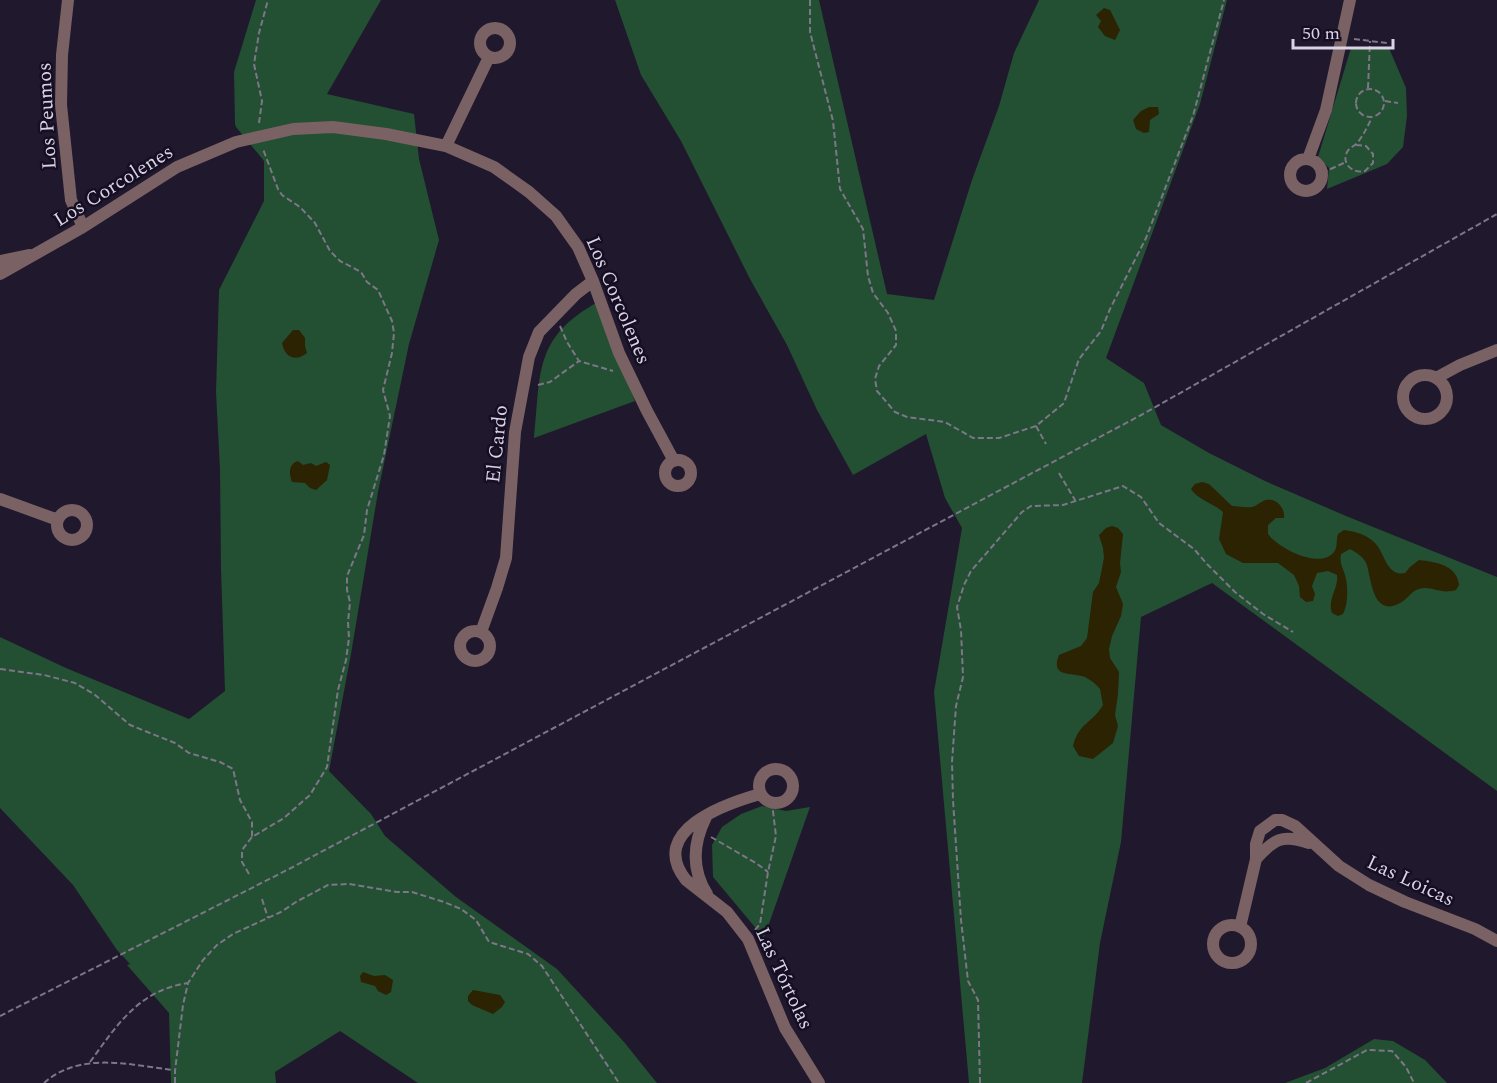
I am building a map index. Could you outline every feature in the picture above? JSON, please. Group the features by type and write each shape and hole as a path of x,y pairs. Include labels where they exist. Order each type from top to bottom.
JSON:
{"street":[{"name":"Los Peumos","path":"68,0 62,55 61,105 71,200 83,227"},
{"path":"1308,159 1326,110 1350,0"},
{"path":"446,146 489,57"},
{"name":"Los Corcolenes","path":"0,274 40,253 177,167 215,149 258,136 293,129 333,128 386,134 446,146 494,167 529,192 556,216 578,247 619,353 674,461"},
{"path":"1308,159 1318,165 1322,173 1320,182 1310,190 1302,190 1294,186 1290,177 1295,163 1308,159"},
{"name":"Los Corcolenes","path":"0,261 40,253"},
{"name":"El Cardo","path":"481,632 506,558 515,432 529,357 539,332 576,294 593,281"},
{"path":"1436,378 1460,365 1497,350"},
{"path":"0,499 58,520"},
{"path":"775,768 786,772 793,782 792,793 783,801 772,803 760,794 759,783 764,772 775,768"},
{"name":"Las Tórtolas","path":"760,794 725,807 688,827 677,841 675,855 677,866 686,880 727,912 748,939 785,1028 819,1083"},
{"name":"Las Tórtolas","path":"706,817 699,830 695,860 700,881 708,895"},
{"name":"Las Loicas","path":"1240,927 1260,831 1275,820 1282,820 1295,826 1339,866 1369,885 1405,902 1475,929 1497,941"},
{"name":"Las Loicas","path":"1256,859 1277,840 1295,838 1315,845"}],"path":[{"path":"249,874 242,862 242,850 252,837 284,818 310,795 327,768 338,690 349,638 350,602 346,590 347,576 364,535 369,501 384,455 390,416 383,390 392,353 394,333 392,321 378,290 367,282 361,272 340,261 330,251 315,223 278,189 258,136 262,101 254,64 268,0"},
{"path":"810,0 810,32 833,121 840,189 863,229 868,276 873,293 888,313 896,331 896,345 879,366 877,372 875,379 877,391 895,412 908,417 945,422 973,438 999,438 1036,426 1064,403 1079,359 1101,331 1146,238 1193,116 1224,0"},
{"path":"1342,37 1387,43"},
{"path":"1368,88 1370,41"},
{"path":"1372,117 1362,114 1356,104 1360,93 1368,88 1378,91 1385,101 1398,104"},
{"path":"1356,145 1366,146 1372,152 1374,159 1371,167 1365,171 1351,170 1346,162 1348,151 1356,145 1372,117 1382,111 1385,101"},
{"path":"1322,173 1346,162"},
{"path":"0,1016 291,868 1143,414 1497,214"},
{"path":"558,313 559,323 567,342 579,361 614,371 632,380"},
{"path":"522,390 550,381 579,361"},
{"path":"1036,426 1046,444"},
{"path":"1059,473 1075,500"},
{"path":"980,1083 978,1000 968,981 963,941 952,762 956,706 963,677 961,630 957,607 971,571 1022,512 1031,506 1063,505 1123,486 1141,497 1159,523 1194,549 1235,592 1263,614 1293,632"},
{"path":"0,669 44,675 75,683 94,694 130,725 175,743 189,753 220,762 233,769 240,800 252,822 252,837"},
{"path":"748,939 760,924 776,836 772,803"},
{"path":"699,830 756,862 768,872"},
{"path":"175,1083 183,1005 188,983 202,960 217,945 233,934 255,926 328,885 349,884 426,895 461,909 476,920 489,942 528,954 542,966 619,1083"},
{"path":"262,899 268,918"},
{"path":"90,1062 142,1000 162,989 188,983"},
{"path":"1306,1083 1367,1050 1392,1051 1406,1067 1414,1083"},
{"path":"44,1083 57,1072 90,1062 126,1064 175,1071"}],"green space":[{"path":"256,0 381,0 327,94 414,114 419,159 439,240 409,344 378,492 329,771 371,814 385,836 456,897 557,969 624,1042 657,1083 418,1083 340,1031 275,1072 276,1083 171,1083 169,1013 127,965 130,964 117,950 73,885 0,808 0,637 66,668 189,719 225,691 216,392 219,290 264,201 264,161 235,124 234,72"},
{"path":"615,0 819,0 887,294 934,300 972,180 999,106 1014,53 1039,0 1227,0 1200,104 1106,358 1144,383 1161,425 1209,453 1265,481 1346,516 1497,577 1497,791 1212,583 1141,617 1121,842 1100,943 1082,1083 969,1083 934,692 962,528 945,498 926,434 853,475 817,410 787,345 750,279 681,141 641,75"},
{"path":"1351,48 1389,48 1406,88 1407,116 1403,147 1387,164 1327,189 1329,168 1318,157"},
{"path":"598,302 635,401 534,438 540,376 551,344 562,329"},
{"path":"762,806 786,811 810,807 764,938 713,877 712,845 722,827 741,814"},
{"path":"1374,1039 1393,1041 1425,1060 1447,1083 1285,1083 1325,1068"}],"sand":[{"path":"1104,8 1110,10 1120,30 1115,40 1105,36 1098,27 1101,21 1096,15"},
{"path":"1149,107 1158,107 1159,114 1150,120 1149,132 1144,133 1136,129 1133,120 1141,111"},
{"path":"293,330 299,330 305,338 307,353 295,358 288,355 282,343"},
{"path":"298,461 303,465 311,463 316,466 326,462 330,465 327,480 316,490 305,483 292,482 291,467"},
{"path":"1202,482 1209,484 1232,506 1252,507 1266,500 1280,504 1284,518 1276,518 1268,525 1268,534 1290,551 1310,558 1328,557 1335,550 1338,534 1344,530 1364,535 1374,542 1394,571 1405,573 1419,560 1432,562 1450,569 1459,585 1456,590 1450,591 1419,589 1400,603 1391,606 1384,605 1375,595 1366,562 1350,549 1341,554 1341,564 1347,583 1347,597 1343,614 1338,616 1332,613 1331,608 1337,575 1328,571 1317,573 1312,586 1315,594 1313,601 1306,602 1300,597 1299,586 1294,575 1278,563 1243,563 1226,554 1219,539 1223,512 1191,489 1195,484"},
{"path":"1112,526 1118,528 1123,534 1121,572 1116,587 1123,604 1109,649 1110,658 1119,672 1115,715 1118,726 1113,743 1093,759 1079,756 1073,746 1082,727 1095,716 1103,705 1100,689 1085,677 1063,673 1057,667 1057,662 1059,655 1081,646 1087,638 1093,592 1099,583 1104,558 1099,535"},
{"path":"363,972 374,976 385,975 393,980 391,992 386,995 378,991 375,986 361,982 360,976"},
{"path":"473,990 500,995 505,1002 493,1014 468,1001 468,996"}]}
